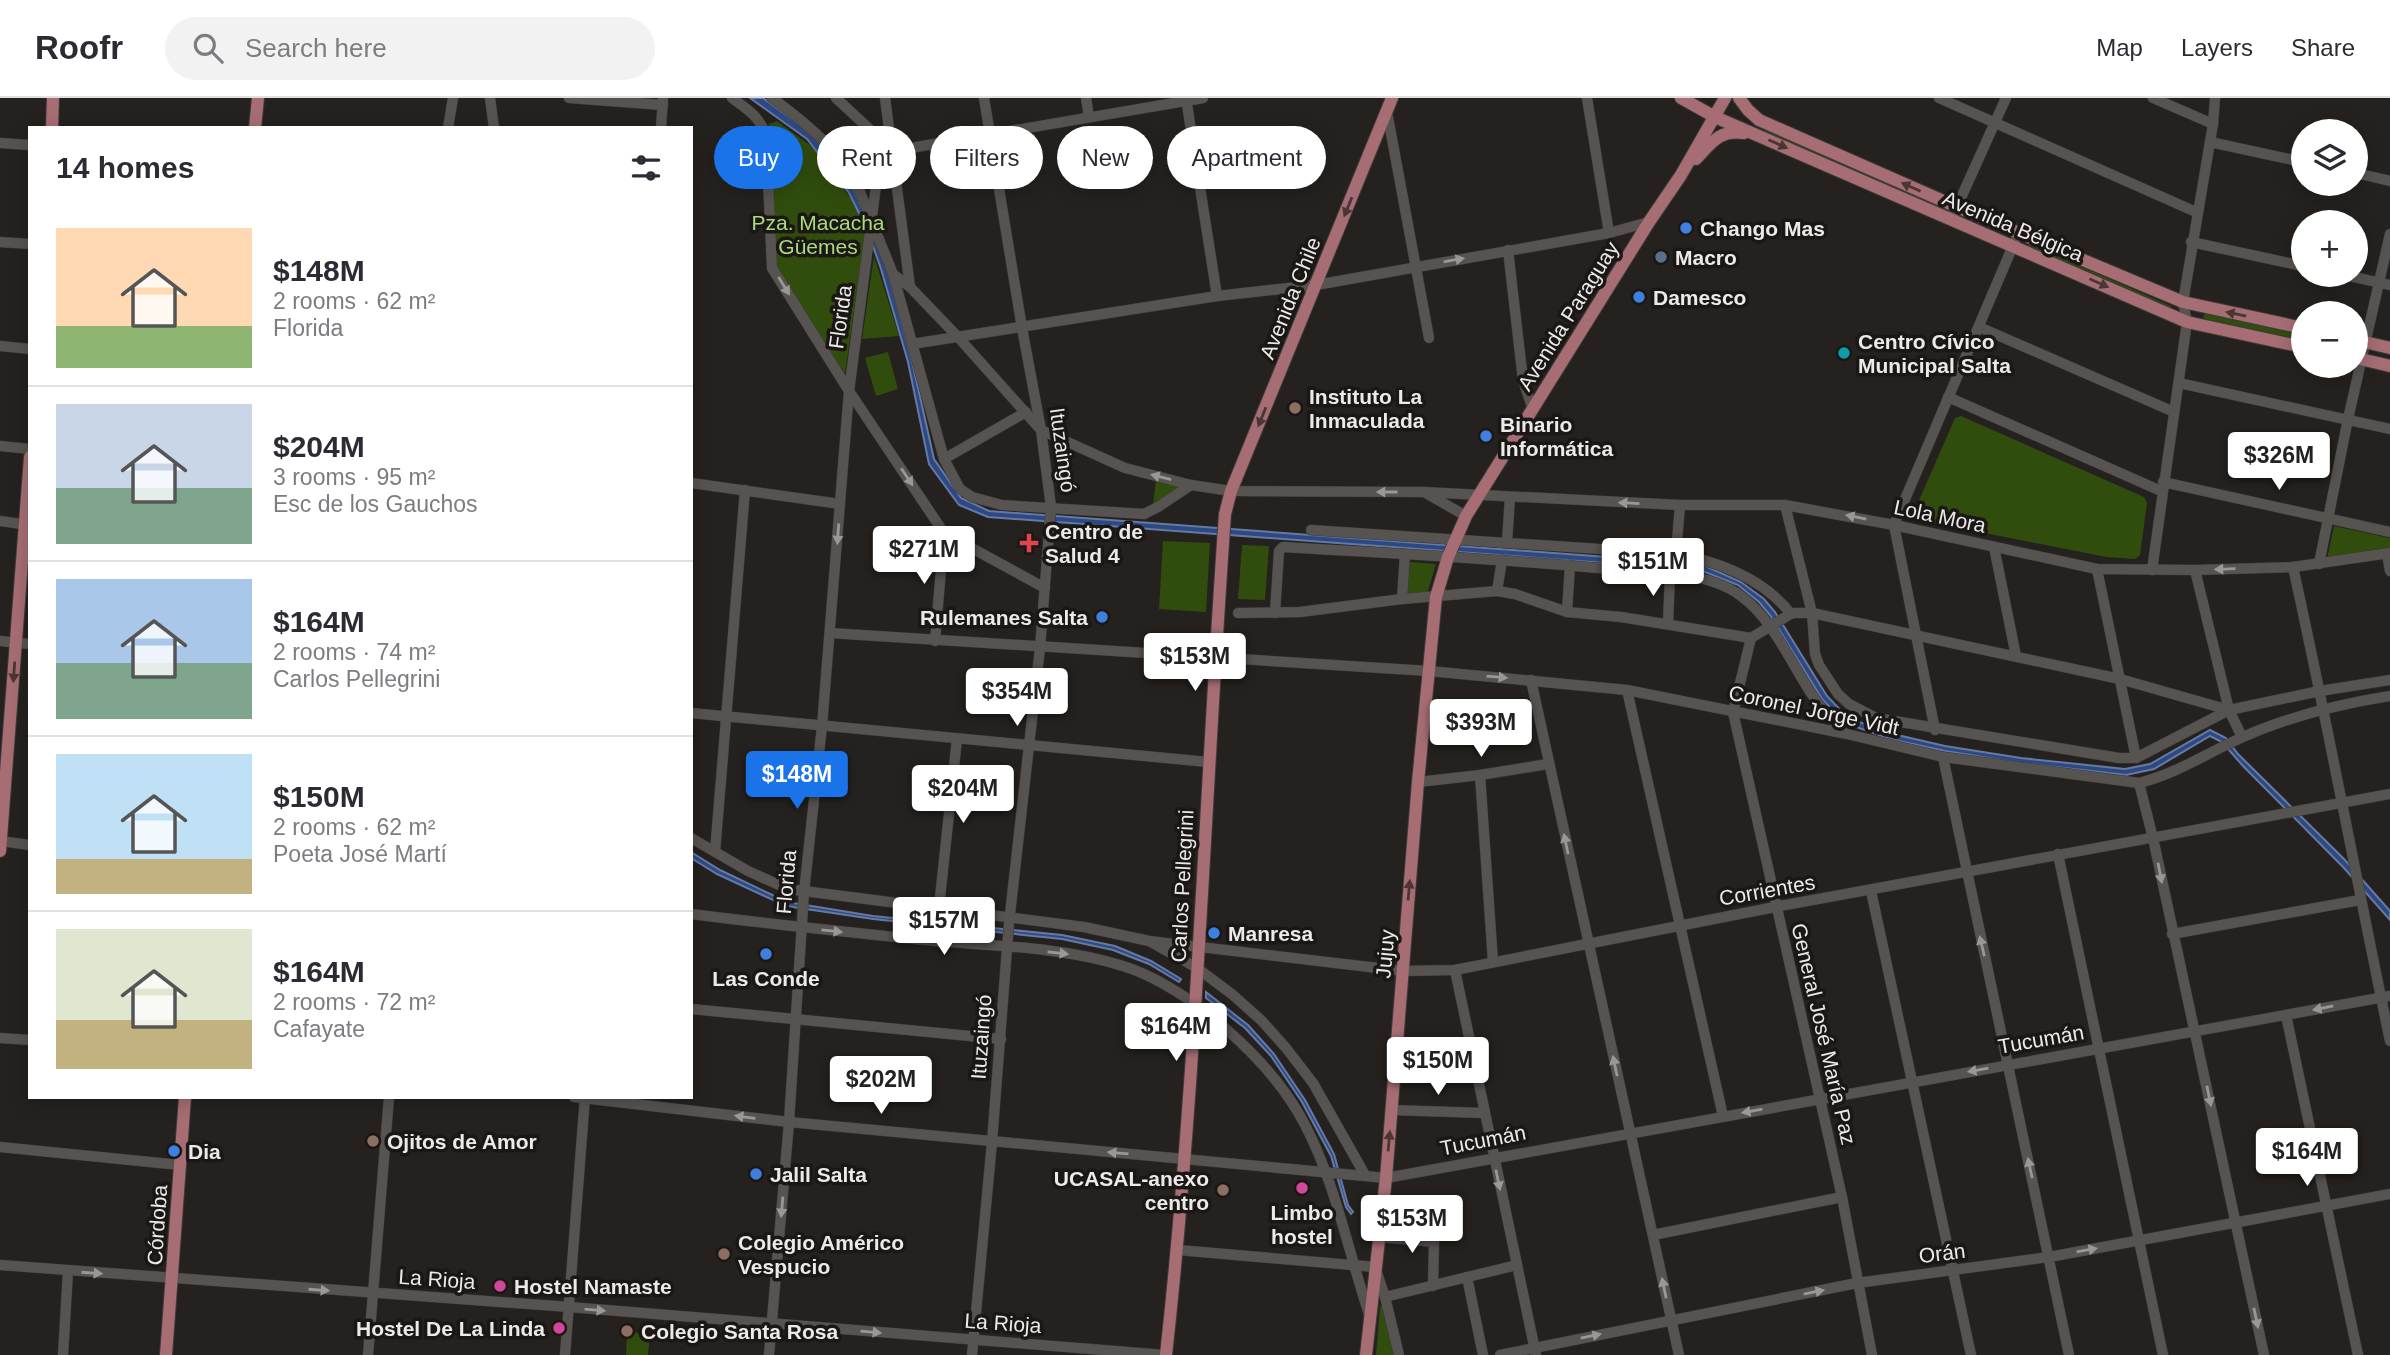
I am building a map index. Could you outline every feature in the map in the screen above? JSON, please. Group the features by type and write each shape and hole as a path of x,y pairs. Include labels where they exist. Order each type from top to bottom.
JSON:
{"main road":[{"path":"52,126 53,98"},
{"path":"255,126 257,98"},
{"name":"Avenida Chile","path":"1217,627 1225,514 1231,491 1392,98"},
{"name":"Avenida Bélgica","path":"1681,98 1715,117 2187,322 2291,344"},
{"name":"Avenida Paraguay","path":"1448,557 1466,516 1681,175 1725,98"},
{"name":"Avenida Bélgica","path":"1739,98 1759,120 2183,302 2291,325"},
{"path":"1681,175 1711,143 1726,132 1753,133"},
{"path":"2368,343 2390,348"},
{"path":"2368,360 2390,366"},
{"path":"0,851 28,502"},
{"name":"Jujuy","path":"1366,1355 1386,1178 1436,597 1448,557"},
{"name":"Carlos Pellegrini","path":"1166,1355 1186,1158 1217,627"},
{"name":"Córdoba","path":"166,1355 184,1099"}],"street":[{"path":"448,126 453,98"},
{"path":"490,98 495,126"},
{"path":"569,98 663,102 661,126"},
{"path":"732,98 754,113 766,135 772,268 849,391 944,533 1045,588"},
{"path":"772,98 800,118 850,171 893,274 944,458 960,489 972,497 1002,505 1144,514 1158,508 1191,485"},
{"path":"836,98 866,126"},
{"path":"885,98 889,126"},
{"name":"Ituzaingó","path":"984,98 988,126"},
{"path":"1086,98 1089,117"},
{"path":"1033,126 1203,98"},
{"path":"1587,98 1609,233"},
{"path":"1939,98 2196,212"},
{"path":"1951,220 2006,98"},
{"path":"2153,98 2213,124"},
{"path":"2151,570 2187,322 2183,302 2191,242 2213,124 2215,98"},
{"path":"1186,99 1217,296"},
{"path":"1387,111 1429,338"},
{"path":"2210,142 2291,159"},
{"path":"0,143 28,145"},
{"path":"2368,175 2390,180"},
{"name":"Florida","path":"769,1355 789,1122 804,895 822,726 849,391 876,189"},
{"path":"898,189 910,287"},
{"name":"Ituzaingó","path":"972,1355 1001,1039 1009,920 1040,648 1051,507 1041,430 998,189"},
{"path":"912,344 1217,296 1317,285 1609,233 1649,222"},
{"path":"1936,730 1894,525 2018,232"},
{"path":"2368,316 2390,234"},
{"path":"0,242 28,244"},
{"path":"2191,242 2291,263"},
{"path":"1508,250 1523,380 1532,410"},
{"path":"893,274 910,287 958,337 1041,430"},
{"path":"2368,280 2390,285"},
{"path":"1979,327 2174,412"},
{"path":"0,346 28,349"},
{"path":"2319,564 2355,378"},
{"path":"2179,383 2390,429"},
{"path":"1948,397 2162,487 2390,532"},
{"path":"944,458 1026,412"},
{"name":"Lola Mora","path":"1041,430 1125,468 1191,485 1231,491 1423,492 1680,505 1785,505 1894,525 2098,569 2293,568 2388,553"},
{"path":"0,446 28,449"},
{"path":"693,483 840,504"},
{"path":"715,852 745,490"},
{"path":"1423,492 1466,516"},
{"path":"1507,542 1510,497"},
{"path":"1676,554 1680,505"},
{"path":"1785,505 1812,613 1815,654 1819,665 1838,694 1861,712 1875,718 1936,730 2119,758 2136,758 2229,710 2390,680"},
{"path":"0,522 27,524"},
{"path":"1311,530 1676,554 1709,561 1736,571 1773,594 1788,615"},
{"path":"935,641 944,533"},
{"path":"1275,613 1279,551 1283,547 1502,560 1693,576 1729,587 1752,605 1828,718 1847,734"},
{"path":"1994,547 2016,656"},
{"path":"2388,553 2390,571"},
{"path":"1402,598 1405,554"},
{"path":"1497,591 1502,560"},
{"path":"1567,612 1570,565"},
{"path":"2293,568 2324,709 2359,896 2386,996 2390,1041"},
{"path":"2098,569 2136,758"},
{"path":"2195,570 2229,710 2242,737"},
{"path":"1668,624 1670,574"},
{"path":"1238,613 1300,612 1402,598 1497,591 1515,594 1567,612 1668,624 1751,638 1788,615 1812,613 2120,679 2229,710"},
{"name":"Coronel Jorge Vidt","path":"830,633 1429,671 1627,690 1847,734 1943,757 2139,783 2158,778 2242,737 2324,709 2390,696"},
{"name":"General José María Paz","path":"1751,638 1733,712 1842,1197 1872,1355"},
{"path":"0,641 28,645"},
{"path":"1531,680 1679,1355"},
{"path":"1627,690 1723,1116"},
{"path":"693,713 1208,762"},
{"path":"939,907 957,739"},
{"path":"1943,757 2068,1355"},
{"path":"1418,782 1548,764"},
{"path":"1480,775 1493,962"},
{"path":"2139,783 2264,1355"},
{"name":"Corrientes","path":"693,839 804,895 939,907 1009,920 1084,927 1198,948 1403,971 1455,970 1775,907 2390,794"},
{"path":"0,841 28,845"},
{"path":"2058,854 2163,1355"},
{"path":"1871,891 1971,1355"},
{"path":"2172,934 2359,896"},
{"path":"693,914 1007,944 1125,966 1159,981 1196,1004 1250,1050 1286,1093 1327,1171 1370,1318"},
{"name":"Corrientes","path":"1149,941 1197,968 1262,1021 1313,1083 1364,1175"},
{"path":"1455,970 1536,1351"},
{"name":"Tucumán","path":"591,1099 789,1122 1386,1178 2386,996"},
{"path":"693,1009 1001,1039"},
{"path":"2286,1015 2358,1355"},
{"path":"0,1038 28,1040"},
{"path":"368,1355 389,1099"},
{"path":"565,1355 582,1099"},
{"path":"1391,1110 1484,1113"},
{"path":"0,1147 180,1165"},
{"name":"Orán","path":"1500,1355 1536,1351 1671,1320 1857,1283 1955,1272 2049,1257 2390,1194"},
{"path":"1653,1235 1842,1197"},
{"path":"1378,1237 1434,1242 1433,1286"},
{"path":"1178,1250 1375,1267 1399,1355"},
{"name":"La Rioja","path":"0,1265 1166,1355"},
{"path":"1385,1297 1517,1265"},
{"path":"62,1355 68,1271"},
{"path":"1467,1277 1483,1355"}],"green space":[{"name":"Pza. Macacha Güemes","path":"777,121 784,126 769,126"},
{"path":"1764,128 1947,207 1947,210 1945,212 1764,133"},
{"name":"Pza. Macacha Güemes","path":"803,140 817,152 817,189 844,189 866,227 845,374 776,269 771,189 803,189"},
{"path":"2029,244 2171,306 2173,310 2028,248"},
{"path":"874,256 899,336 862,339"},
{"path":"2205,313 2291,331 2291,338 2205,319"},
{"path":"888,352 898,389 876,396 865,358"},
{"path":"1961,416 2144,497 2147,503 2140,555 2135,559 2106,557 1915,519 1913,514 1955,418"},
{"path":"1156,480 1184,486 1153,504"},
{"path":"2334,526 2390,538 2390,549 2327,559"},
{"path":"1163,541 1210,543 1206,612 1159,609"},
{"path":"1242,545 1269,546 1265,600 1238,599"},
{"path":"1410,562 1436,564 1427,594 1407,595"},
{"path":"1380,1306 1384,1307 1394,1355 1376,1355"},
{"path":"627,1332 650,1334 648,1355 626,1355"}],"water":[{"path":"750,98 763,98 801,126 789,126"},
{"path":"803,127 817,141 817,152 803,136"},
{"path":"846,189 853,189 886,265 912,361 934,459 961,498 989,511 1701,564 1741,582 1764,599 1775,612 1827,696 1848,718 1893,734 1945,746 2021,758 2125,769 2150,764 2210,730 2226,738 2238,754 2344,859 2390,911 2390,920 2344,868 2222,742 2210,736 2154,769 2126,775 2020,763 1890,739 1845,723 1822,699 1770,615 1759,602 1738,585 1700,570 988,517 959,505 929,464 908,362 881,269 867,229"},
{"path":"693,853 720,870 787,902 873,916 1062,935 1115,946 1151,961 1181,979 1179,982 1149,964 1113,950 1062,939 873,919 786,906 717,874 693,859"},
{"path":"1206,992 1248,1025 1274,1054 1305,1100 1334,1154 1348,1205 1353,1212 1351,1214 1346,1207 1331,1156 1302,1102 1271,1056 1245,1028 1206,998"}],"place":[{"name":"Chango Mas","path":"1686,228"},
{"name":"Macro","path":"1661,257"},
{"name":"Damesco","path":"1639,297"},
{"name":"Centro Cívico Municipal Salta","path":"1844,353"},
{"name":"Instituto La Inmaculada","path":"1295,408"},
{"name":"Binario Informática","path":"1486,436"},
{"name":"Centro de Salud 4","path":"1029,543"},
{"name":"Rulemanes Salta","path":"1102,617"},
{"name":"Manresa","path":"1214,933"},
{"name":"Las Conde","path":"766,954"},
{"name":"Ojitos de Amor","path":"373,1141"},
{"name":"Dia","path":"174,1151"},
{"name":"Jalil Salta","path":"756,1174"},
{"name":"Limbo hostel","path":"1302,1188"},
{"name":"UCASAL-anexo centro","path":"1223,1190"},
{"name":"Colegio Américo Vespucio","path":"724,1254"},
{"name":"Hostel Namaste","path":"500,1286"},
{"name":"Hostel De La Linda","path":"559,1328"},
{"name":"Colegio Santa Rosa","path":"627,1331"}]}
